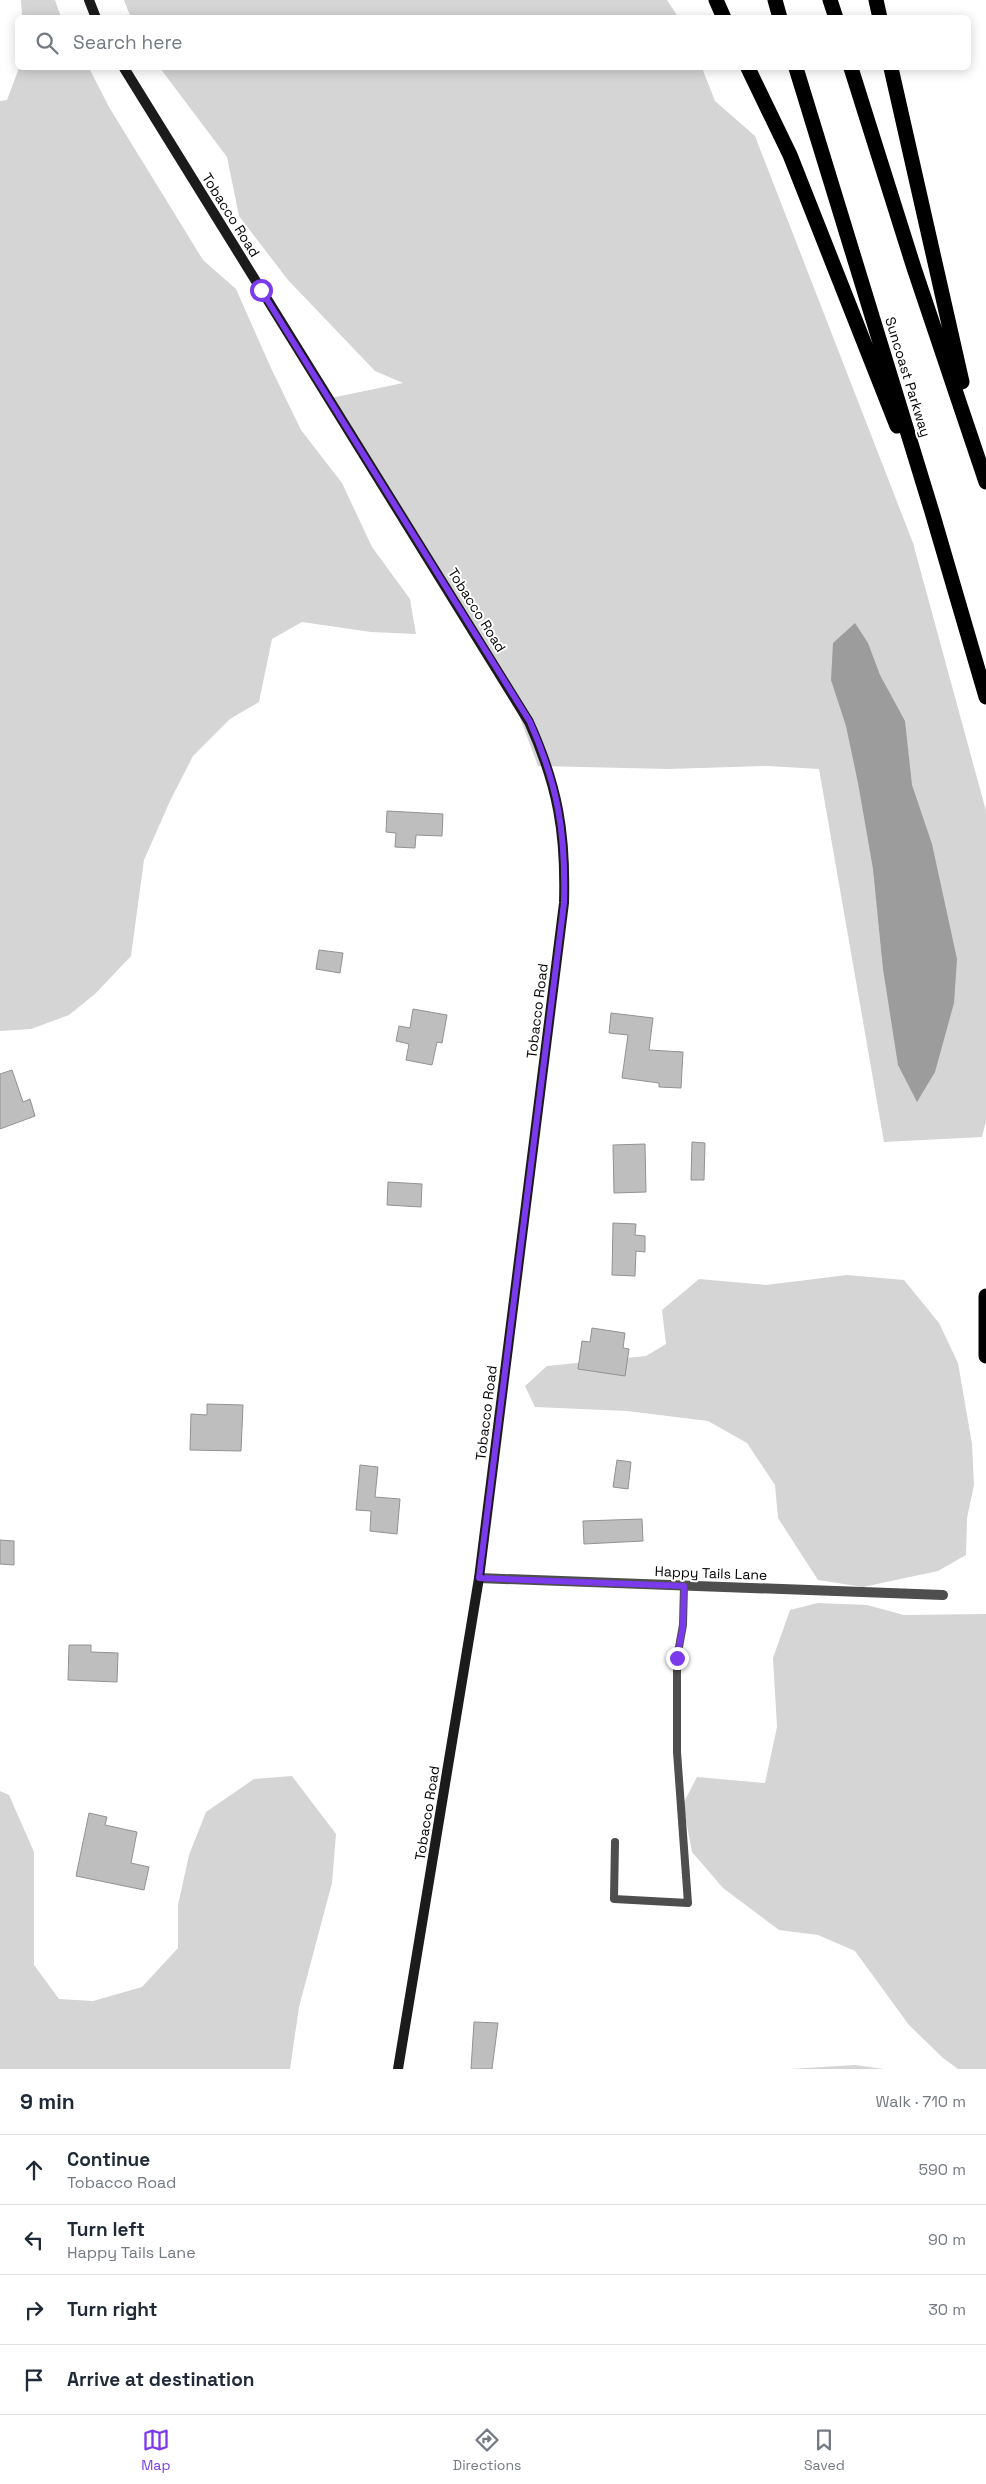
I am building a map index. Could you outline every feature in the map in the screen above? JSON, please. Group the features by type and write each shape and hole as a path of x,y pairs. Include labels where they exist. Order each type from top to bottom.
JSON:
{"highway":[{"path":"716,0 723,15"},
{"path":"775,0 779,15"},
{"path":"830,0 835,15"},
{"path":"876,0 879,15"},
{"path":"749,70 793,163 872,366 932,512"},
{"name":"Suncoast Parkway","path":"797,70 932,512 986,698"},
{"path":"852,70 914,268 979,457"},
{"path":"891,70 986,482"},
{"path":"986,1296 986,1356"}],"street":[{"path":"89,0 95,15"},
{"name":"Tobacco Road","path":"125,70 530,722 548,770 559,811 566,864 564,903 479,1578 398,2069"},
{"name":"Happy Tails Lane","path":"479,1578 943,1595"}],"lane":[{"path":"615,1842 614,1899 688,1903 677,1752 677,1658 683,1625 684,1586"}],"shaded area":[{"path":"21,0 55,0 60,15 22,15"},
{"path":"124,0 667,0 677,15 130,15"},
{"path":"18,70 90,70 109,107 203,260 236,289 301,430 342,483 372,547 410,599 416,634 371,632 302,622 272,639 259,702 230,719 193,756 170,801 144,860 131,956 95,994 69,1015 31,1029 0,1031 0,101 7,100"},
{"path":"162,70 703,70 715,101 755,136 913,543 986,811 986,1121 982,1137 884,1142 819,769 768,766 669,769 538,766 516,707 331,398 403,383 375,371 288,280 239,216 227,157"},
{"path":"855,623 868,643 880,675 905,721 912,785 932,844 957,959 954,1003 935,1072 917,1102 898,1065 883,969 873,869 846,726 831,680 833,643"},
{"path":"847,1275 904,1280 939,1323 958,1363 972,1444 974,1485 967,1518 966,1555 938,1571 863,1587 818,1580 778,1518 775,1485 747,1443 708,1421 627,1411 535,1407 525,1386 547,1366 646,1356 666,1344 662,1310 699,1279 766,1285"},
{"path":"818,1603 867,1605 904,1615 986,1614 986,2069 958,2069 943,2058 909,2025 855,1951 818,1935 779,1930 723,1888 692,1852 683,1804 697,1777 765,1783 777,1727 773,1658 790,1610"},
{"path":"292,1776 336,1834 332,1883 299,2007 290,2069 0,2069 0,1791 9,1795 34,1852 34,1965 59,1999 93,2001 142,1987 178,1948 178,1905 189,1855 206,1812 254,1779"},
{"path":"855,2065 884,2069 790,2069"}],"building":[{"path":"387,811 443,814 442,836 416,835 415,848 395,847 396,833 386,832"},
{"path":"319,950 343,953 340,973 316,969"},
{"path":"413,1009 447,1015 442,1043 437,1042 432,1065 406,1060 409,1044 396,1041 399,1026 410,1028"},
{"path":"611,1013 653,1018 649,1050 683,1052 681,1088 659,1087 659,1083 622,1078 628,1035 609,1033"},
{"path":"12,1070 23,1102 30,1099 35,1116 0,1129 0,1074"},
{"path":"692,1142 705,1143 704,1180 691,1180"},
{"path":"645,1144 646,1192 614,1193 613,1145"},
{"path":"388,1182 422,1184 421,1207 387,1205"},
{"path":"613,1223 636,1224 635,1235 645,1236 645,1252 636,1251 635,1276 612,1275"},
{"path":"592,1328 625,1333 623,1348 629,1349 625,1376 578,1369 582,1341 590,1342"},
{"path":"207,1404 243,1405 241,1451 190,1450 191,1414 207,1415"},
{"path":"617,1460 631,1462 628,1489 613,1487"},
{"path":"360,1465 378,1467 375,1497 400,1499 397,1534 370,1531 371,1511 356,1510"},
{"path":"642,1519 643,1541 584,1544 583,1521"},
{"path":"0,1540 14,1541 14,1565 0,1564"},
{"path":"69,1645 91,1645 91,1652 118,1653 117,1682 68,1680"},
{"path":"89,1813 107,1817 105,1825 137,1832 131,1863 149,1867 144,1890 76,1876"},
{"path":"474,2022 498,2023 492,2069 471,2069"}],"route":[{"path":"261,290 530,722 548,770 563,826 566,864 559,952 479,1578 684,1586 683,1625 677,1658"}]}
